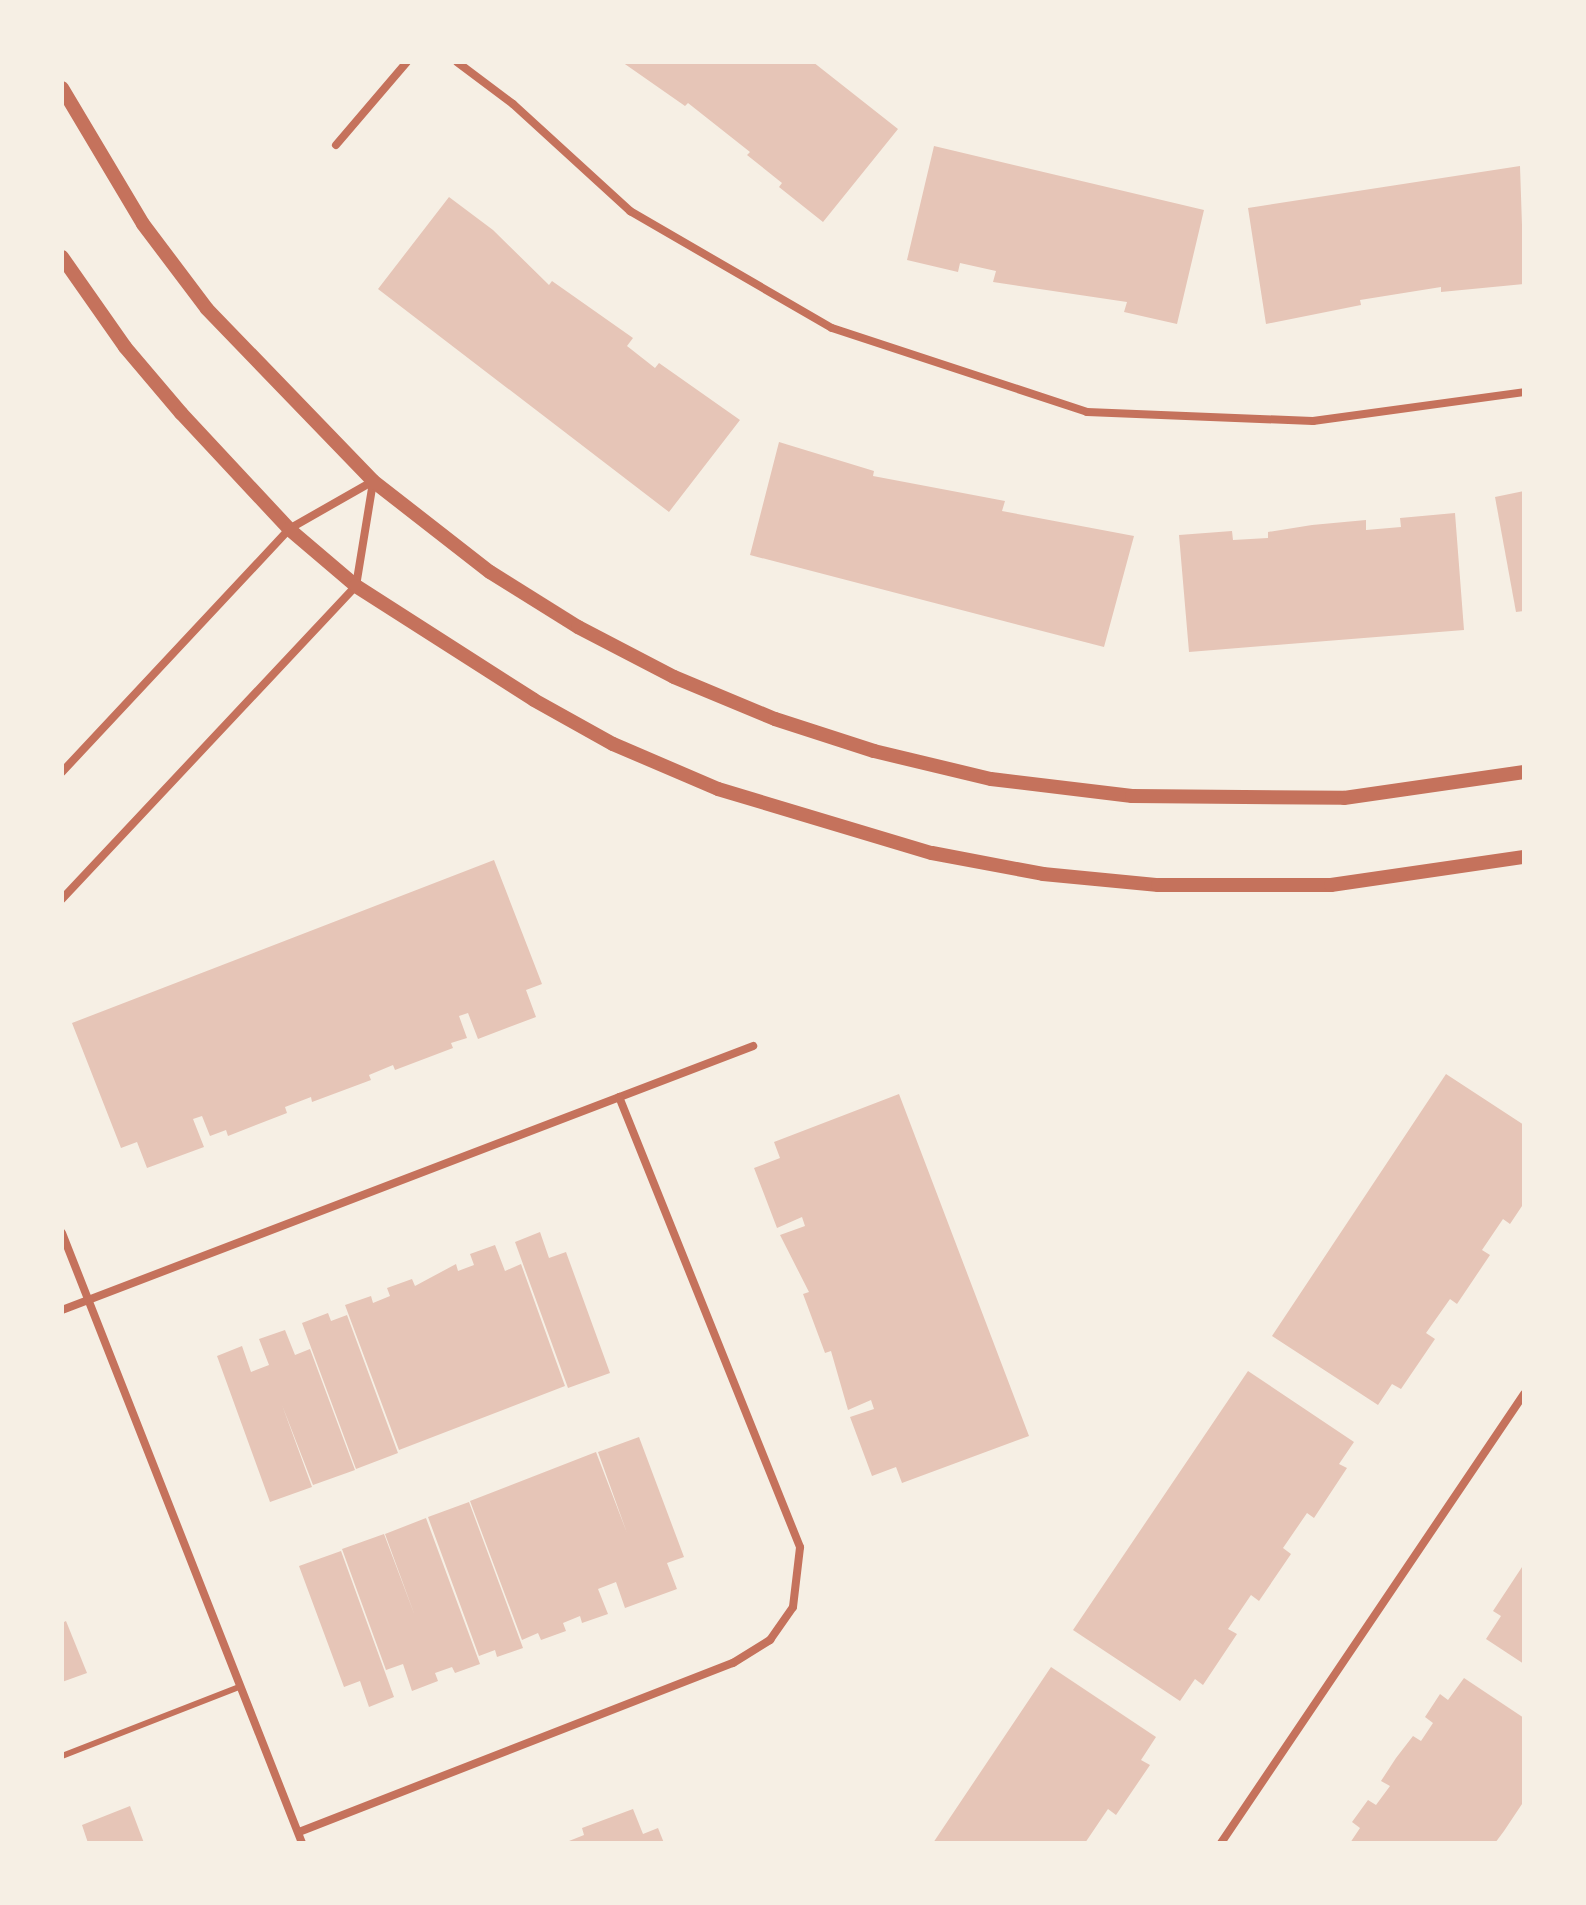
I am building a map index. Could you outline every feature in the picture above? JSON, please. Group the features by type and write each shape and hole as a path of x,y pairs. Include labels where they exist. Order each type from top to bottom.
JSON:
{"street":[{"path":"336,145 407,62"},
{"path":"457,62 513,104 630,211 832,328 1087,412 1313,421 1524,392"},
{"path":"62,88 143,224 207,309 373,481 490,572 578,627 689,683 874,751 991,779 1132,796 1344,798 1524,772"},
{"path":"62,257 125,347 289,529 356,586 534,700 613,744 718,789 932,853 1043,874 1234,888 1331,885 1524,857"},
{"path":"62,772 289,529 373,481"},
{"path":"63,896 356,586 373,481"},
{"path":"62,1310 753,1046"},
{"path":"299,1832 733,1663 770,1640 793,1607 800,1547 619,1097"},
{"path":"62,1233 302,1843"},
{"path":"1221,1843 1524,1394"}],"lane":[{"path":"62,1756 239,1687"}],"building":[{"path":"622,62 813,62 898,129 823,222 779,187 782,183 747,155 750,152 688,103 685,106"},
{"path":"934,146 1204,210 1177,324 1124,312 1127,302 993,282 996,271 960,263 958,272 907,260"},
{"path":"1520,166 1524,284 1441,292 1441,287 1360,300 1361,305 1266,324 1248,208"},
{"path":"449,197 493,230 549,285 552,281 633,338 627,346 655,368 659,363 740,420 669,512 378,289"},
{"path":"779,442 874,471 873,476 1005,501 1002,511 1134,536 1104,647 750,555"},
{"path":"1524,491 1524,611 1516,612 1495,497"},
{"path":"1455,513 1464,630 1189,652 1179,535 1232,531 1233,540 1268,538 1268,532 1312,525 1366,520 1366,530 1401,527 1400,518"},
{"path":"494,860 542,984 526,990 536,1017 478,1039 468,1013 459,1016 467,1038 451,1043 453,1048 395,1070 393,1065 369,1075 371,1080 312,1102 311,1097 285,1107 287,1113 228,1136 226,1130 210,1136 202,1116 193,1119 204,1147 147,1168 137,1142 121,1148 72,1023"},
{"path":"1446,1074 1524,1125 1524,1203 1510,1224 1503,1219 1482,1250 1490,1255 1457,1304 1450,1299 1426,1333 1435,1339 1401,1389 1392,1384 1378,1405 1272,1336"},
{"path":"899,1094 1029,1436 902,1483 896,1467 872,1476 850,1417 874,1409 871,1400 848,1410 831,1351 825,1353 803,1294 809,1292 780,1235 805,1226 802,1217 777,1228 754,1168 780,1158 774,1142"},
{"path":"540,1232 549,1258 566,1252 610,1373 568,1388 515,1242"},
{"path":"495,1245 505,1271 521,1264 565,1386 399,1450 345,1305 371,1296 373,1303 390,1296 387,1288 412,1279 415,1286 456,1264 458,1271 474,1265 470,1254"},
{"path":"328,1313 331,1321 347,1315 398,1453 356,1469 302,1323"},
{"path":"285,1330 295,1355 310,1349 355,1470 313,1485 282,1405 312,1487 270,1502 217,1356 242,1346 251,1372 269,1365 259,1339"},
{"path":"1248,1371 1354,1442 1339,1464 1347,1468 1314,1518 1307,1513 1283,1548 1291,1554 1259,1601 1251,1595 1228,1629 1237,1634 1203,1685 1195,1679 1180,1701 1073,1630"},
{"path":"639,1437 684,1557 667,1563 677,1589 625,1608 616,1582 598,1589 608,1614 582,1623 580,1616 563,1623 566,1631 541,1640 538,1633 522,1640 470,1501 596,1452 627,1533 598,1452"},
{"path":"469,1502 523,1648 497,1657 495,1650 479,1656 428,1517"},
{"path":"426,1518 480,1664 455,1673 452,1667 435,1673 438,1681 412,1691 403,1664 386,1670 342,1549 384,1534 415,1616 385,1534"},
{"path":"341,1551 394,1697 369,1707 360,1681 344,1687 299,1566"},
{"path":"1524,1564 1524,1664 1486,1639 1501,1616 1493,1611"},
{"path":"66,1621 87,1673 62,1682 62,1623"},
{"path":"1051,1667 1156,1737 1141,1760 1150,1765 1116,1815 1108,1809 1085,1843 933,1843"},
{"path":"1464,1678 1524,1718 1524,1801 1504,1831 1495,1843 1350,1843 1360,1828 1352,1822 1368,1800 1376,1805 1390,1786 1381,1781 1413,1736 1421,1741 1433,1723 1425,1717 1440,1694 1448,1700"},
{"path":"130,1806 144,1843 88,1843 82,1825"},
{"path":"633,1809 643,1834 658,1828 664,1843 564,1843 584,1835 582,1828"}]}
